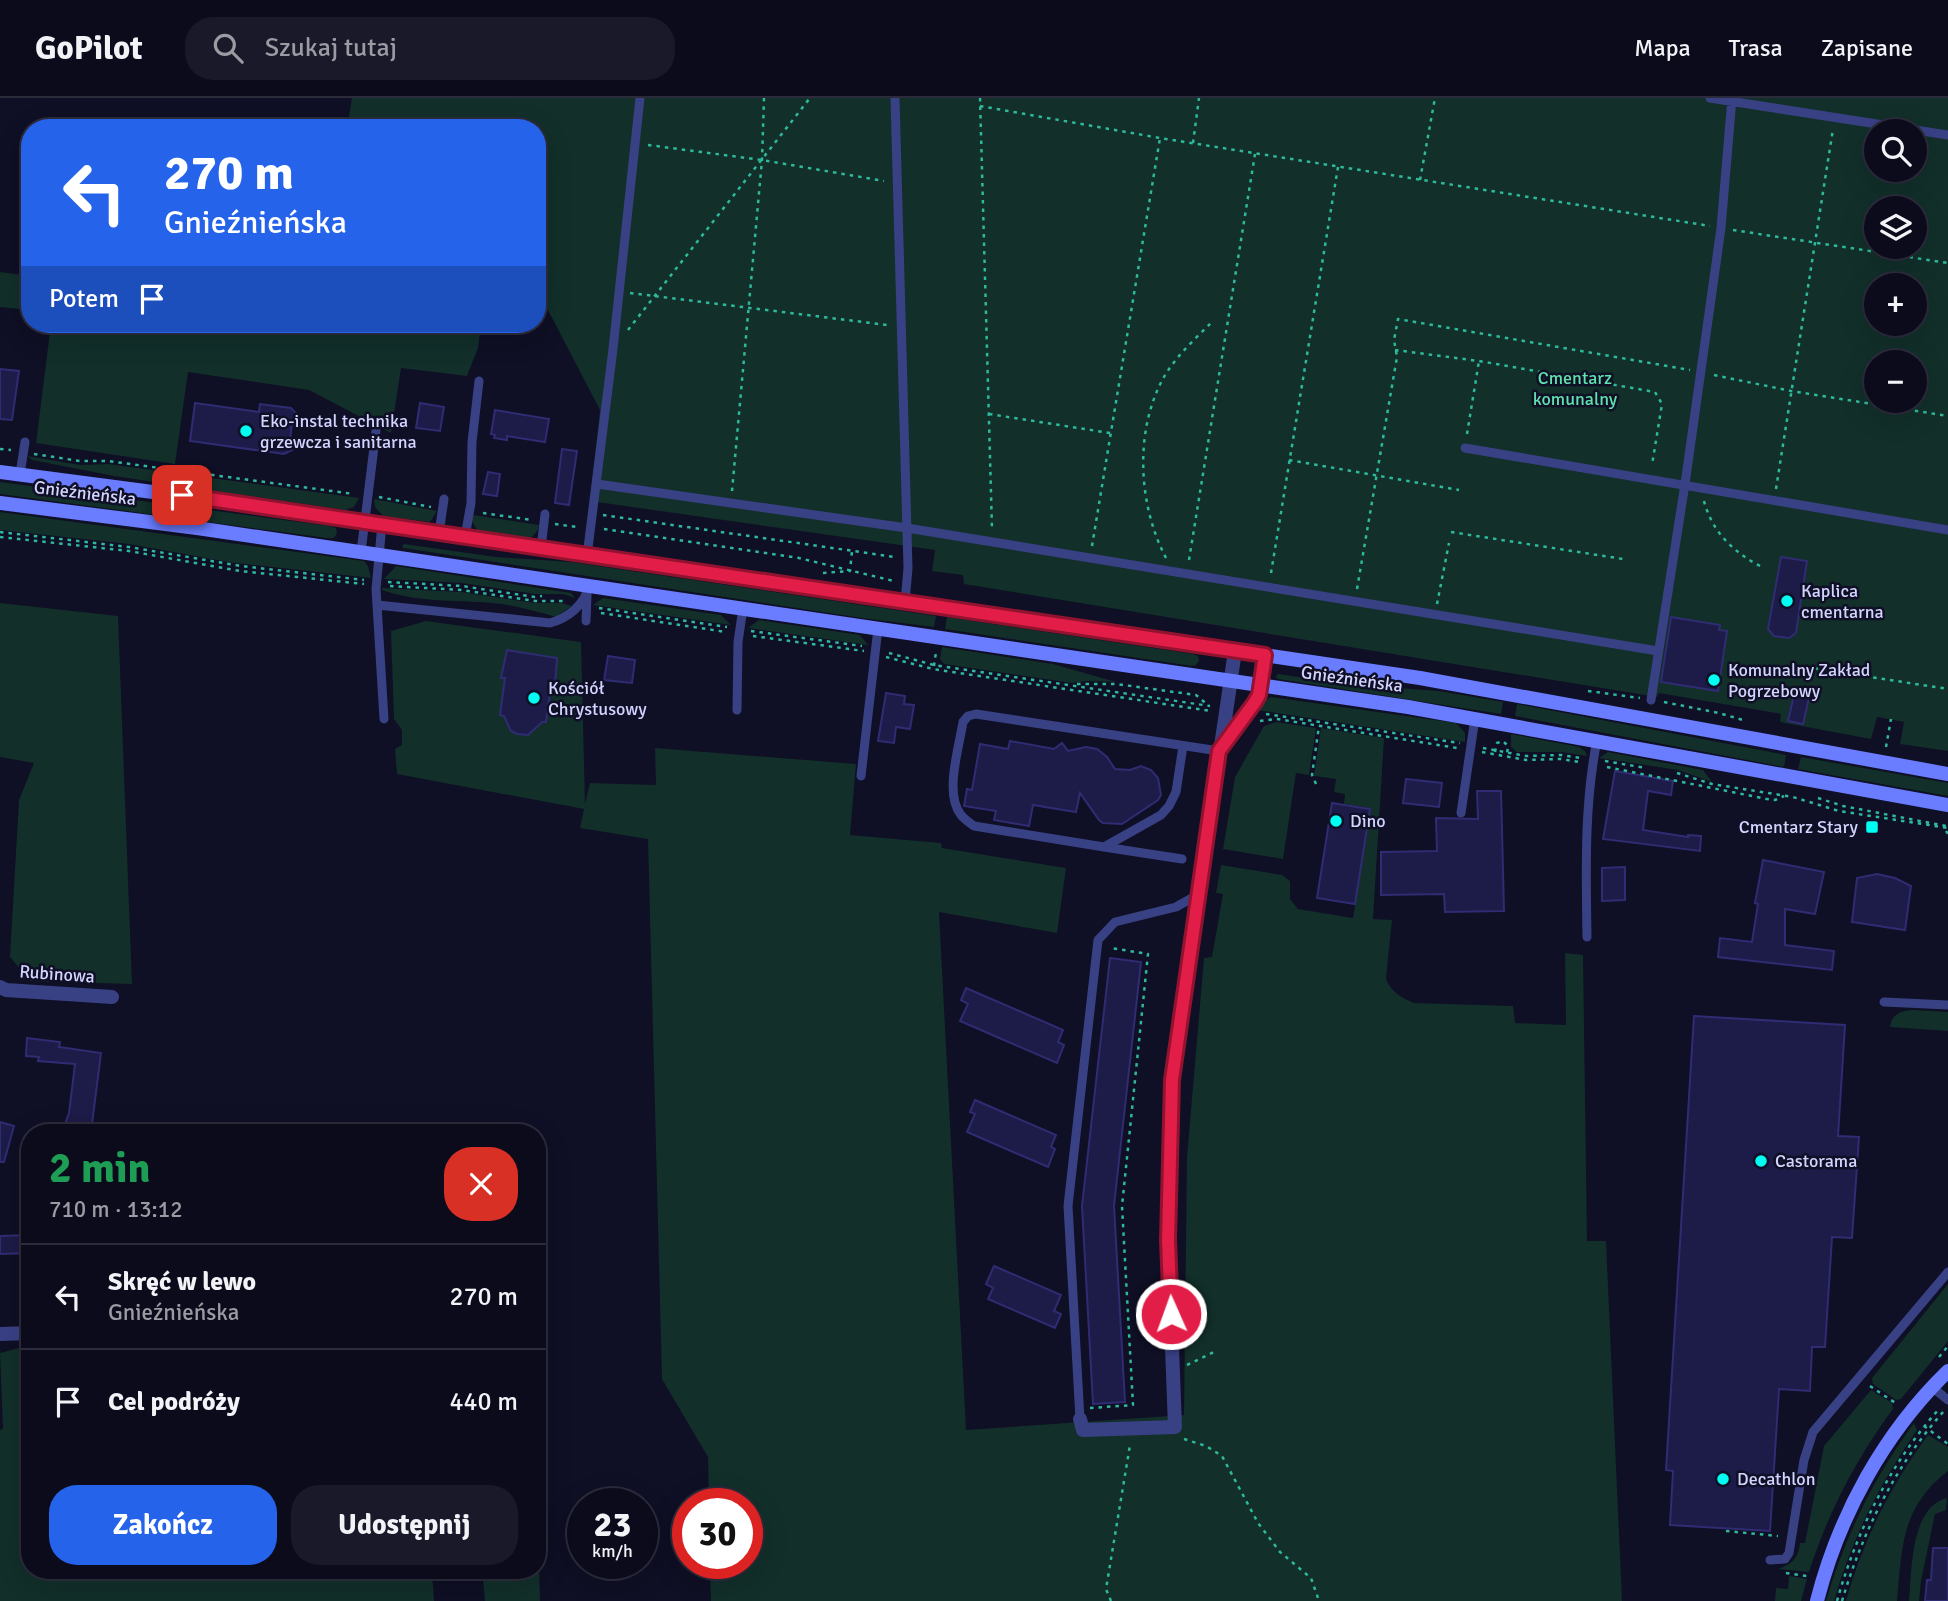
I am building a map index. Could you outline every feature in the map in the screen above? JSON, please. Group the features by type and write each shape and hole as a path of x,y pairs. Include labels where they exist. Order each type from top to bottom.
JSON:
{"main road":[{"name":"Gnieźnieńska","path":"0,472 383,524 1450,683 1948,774"},
{"name":"Gnieźnieńska","path":"0,503 378,554 586,597 743,608 1475,718 1948,805"},
{"path":"1817,1601 1831,1555 1858,1493 1894,1435 1948,1362"},
{"path":"1932,1387 1948,1371"}],"street":[{"path":"1080,1414 1083,1430 1175,1427 1168,1240 1172,1080 1219,751 1217,712 1230,681 1235,651"},
{"path":"1219,751 1250,715 1259,695 1265,655"},
{"name":"Rubinowa","path":"0,987 112,997"},
{"path":"0,1334 21,1333"}],"lane":[{"path":"587,556 640,98"},
{"path":"895,98 908,559 905,602"},
{"path":"1710,98 1948,135"},
{"path":"1651,700 1721,228 1732,100"},
{"path":"465,537 471,503 472,442 479,381"},
{"path":"361,552 376,431"},
{"path":"20,474 25,442"},
{"path":"1466,444 1948,530"},
{"path":"597,484 907,528 1658,651"},
{"path":"439,533 444,499"},
{"path":"541,548 545,514"},
{"path":"383,524 376,584 384,719"},
{"path":"377,605 550,624 570,613 586,597"},
{"path":"586,597 586,621"},
{"path":"737,710 739,632 743,608"},
{"path":"861,776 878,628"},
{"path":"1182,859 974,826 961,816 953,801 952,786 963,722 968,716 976,714 1219,751"},
{"path":"1461,813 1475,718"},
{"path":"1587,937 1585,856 1597,740"},
{"path":"1104,847 1153,819 1169,806 1176,792 1183,746"},
{"path":"1080,1414 1068,1206 1098,940 1115,922 1175,908 1199,894"},
{"path":"1884,1002 1948,1004"},
{"path":"1770,1560 1785,1559 1790,1553 1804,1460 1812,1432 1948,1272"},
{"path":"1932,1387 1945,1406"}],"path":[{"path":"731,502 762,160 764,98"},
{"path":"613,349 810,98"},
{"path":"980,98 992,542"},
{"path":"1193,144 1199,98"},
{"path":"1420,180 1435,98"},
{"path":"980,106 1193,144 1948,263"},
{"path":"1774,499 1835,118"},
{"path":"1091,558 1160,138"},
{"path":"635,143 762,160 897,183"},
{"path":"1187,574 1255,153"},
{"path":"1269,587 1338,167"},
{"path":"619,291 901,326"},
{"path":"1355,596 1397,357 1394,340 1398,319 1700,372 1791,391 1948,416"},
{"path":"1174,571 1164,553 1149,511 1142,477 1144,439 1150,413 1164,377 1183,351 1213,321"},
{"path":"1395,350 1479,361 1655,392 1662,404 1649,478"},
{"path":"1466,444 1479,361"},
{"path":"989,414 1111,433"},
{"path":"0,449 359,495"},
{"path":"1289,460 1459,490"},
{"path":"1706,487 1704,501 1713,526 1744,558 1762,567"},
{"path":"593,513 908,559"},
{"path":"1451,532 1623,559"},
{"path":"0,534 122,546 241,566 376,584 462,586 535,597 586,597 739,632 874,653 934,667 1208,705 1217,712"},
{"path":"0,534 129,551 253,572 461,590 535,601 568,602"},
{"path":"1435,614 1449,543"},
{"path":"597,613 874,653 934,667 1217,712"},
{"path":"934,667 937,647"},
{"path":"1806,667 1948,689"},
{"path":"1070,689 1086,682 1196,695 1217,712"},
{"path":"1250,715 1264,721 1277,719 1495,753"},
{"path":"1250,715 1526,760 1561,759 1652,769"},
{"path":"1885,751 1891,719"},
{"path":"1316,784 1312,775 1319,726"},
{"path":"1495,753 1497,743 1504,741 1508,746 1507,755"},
{"path":"1593,763 1767,799 1775,800 1785,795 1787,790"},
{"path":"1677,773 1712,784 1785,795 1839,811 1947,830"},
{"path":"1807,795 1947,830"},
{"path":"1080,1414 1133,1405 1122,1206 1148,954 1097,946"},
{"path":"1173,1363 1189,1365 1216,1351"},
{"path":"1859,1378 1902,1408"},
{"path":"1842,1601 1855,1561 1879,1507 1894,1480 1945,1406"},
{"path":"1837,1601 1850,1559 1874,1504 1909,1446 1945,1406"},
{"path":"1175,1427 1178,1436 1206,1446 1222,1456 1258,1523 1280,1552 1311,1578 1318,1598 1316,1601"},
{"path":"1111,1601 1105,1589 1133,1428"},
{"path":"1929,1430 1948,1444"},
{"path":"1726,1531 1785,1536"},
{"path":"1792,1573 1807,1576"}],"green space":[{"name":"Cmentarz komunalny","path":"352,98 1948,98 1948,751 1900,744 1904,722 1877,717 1871,739 1780,722 1781,714 1659,693 1657,697 964,584 963,575 932,571 935,550 590,501 600,410 546,306 546,119 348,119"},
{"path":"0,272 21,275 21,309 0,307"},
{"path":"50,333 480,333 478,348 467,376 401,368 391,433 309,390 188,372 175,464 36,443"},
{"path":"27,456 80,465 108,464 359,498 354,507 345,510 114,476 32,460"},
{"path":"0,482 329,526 336,528 337,533 334,538 327,538 0,494"},
{"path":"374,499 437,511 430,522 383,516 375,507"},
{"path":"0,512 364,561 371,578 228,562 129,544 0,530"},
{"path":"473,515 539,525 531,538 477,530 472,521"},
{"path":"404,544 496,557 571,562 936,616 934,627 862,618 403,548"},
{"path":"396,566 571,593 575,598 563,594 535,594 462,583 384,579"},
{"path":"382,588 461,592 572,606 556,617 502,604 412,597"},
{"path":"603,598 721,615 731,625 593,605"},
{"path":"0,603 118,616 132,984 30,981 10,957 19,800 34,763 0,757"},
{"path":"947,617 1193,654 1198,656 1199,661 1192,666 945,629"},
{"path":"759,620 860,635 868,645 748,628"},
{"path":"426,621 581,642 585,804 590,783 656,785 655,748 856,764 850,835 941,843 942,848 1066,868 1057,933 939,912 966,1430 1184,1415 1187,1157 1204,958 1212,957 1223,894 1216,893 1221,865 1282,875 1290,881 1290,899 1298,909 1353,918 1371,808 1344,804 1345,794 1334,792 1336,779 1314,776 1321,728 1384,738 1373,919 1392,920 1386,979 1394,991 1414,1003 1513,1006 1515,1023 1566,1025 1565,953 1583,955 1587,1241 1606,1241 1622,1601 711,1601 710,1579 763,1579 763,1488 709,1488 708,1457 662,1379 648,839 580,828 584,809 397,774 395,749 402,745 402,730 394,719 391,631"},
{"path":"942,647 1053,664 1116,682 1072,683 944,664 940,659"},
{"path":"1278,674 1346,684 1439,691 1503,702 1501,714 1278,679"},
{"path":"1271,697 1456,723 1465,733 1465,742 1257,710"},
{"path":"1517,704 1786,755 1784,767 1515,716"},
{"path":"1276,722 1316,728 1309,775 1296,773 1283,859 1223,849 1235,777 1264,726"},
{"path":"1511,734 1579,747 1587,756 1561,752 1517,752 1511,747"},
{"path":"1608,752 1703,770 1712,782 1678,770 1599,758"},
{"path":"1801,757 1948,783 1948,796 1798,769"},
{"path":"1915,1010 1948,1012 1948,1031 1890,1027 1892,1019 1898,1014"},
{"path":"1948,1284 1948,1341 1901,1399 1896,1400 1873,1384 1872,1378"},
{"path":"21,1347 21,1579 433,1579 434,1601 0,1601 0,1430 3,1429 0,1353"},
{"path":"1871,1390 1892,1403 1893,1409 1844,1487 1809,1572 1778,1569 1794,1560 1800,1543 1805,1543 1824,1446"},
{"path":"1914,1423 1917,1430 1868,1512 1849,1555 1834,1601 1826,1601 1842,1553 1862,1508 1886,1464"},
{"path":"1928,1435 1948,1447 1948,1471 1921,1499 1907,1529 1900,1563 1897,1601 1846,1601 1861,1556 1880,1514 1902,1473"},
{"path":"1947,1498 1946,1510 1935,1514 1919,1601 1909,1601 1915,1542 1920,1527 1935,1504"},
{"path":"1789,1576 1807,1579 1801,1601 1775,1601 1776,1588 1788,1589"},
{"path":"483,1579 539,1579 540,1601 485,1601"}],"building":[{"path":"0,369 19,371 12,420 0,419"},
{"path":"195,403 259,412 260,404 291,408 300,418 292,422 290,441 296,448 284,454 190,441"},
{"path":"420,403 444,407 440,431 416,428"},
{"path":"495,410 549,419 545,442 507,436 507,440 494,438 495,435 491,434"},
{"path":"562,449 577,451 569,505 555,503"},
{"path":"488,472 500,474 497,496 483,494"},
{"name":"Kaplica cmentarna","path":"1781,557 1807,561 1796,633 1789,638 1774,636 1768,629"},
{"path":"1671,617 1720,625 1719,630 1727,631 1718,691 1661,682"},
{"path":"507,650 557,658 555,686 551,685 546,722 542,722 528,735 511,731 504,716 500,715 505,678 501,678"},
{"path":"608,656 635,660 632,683 604,680"},
{"path":"886,693 905,696 904,704 914,705 910,729 896,727 894,743 878,741"},
{"path":"1794,695 1809,698 1803,724 1788,721"},
{"path":"1010,741 1054,749 1062,743 1068,751 1086,747 1097,749 1115,769 1130,770 1141,766 1151,770 1158,778 1161,795 1158,800 1122,824 1103,823 1080,793 1076,812 1033,805 1029,826 994,820 996,811 964,806 967,789 972,790 980,744 1008,749"},
{"path":"1615,771 1673,781 1671,795 1648,791 1643,830 1688,837 1701,836 1700,851 1603,839"},
{"path":"1406,779 1442,783 1439,807 1403,803"},
{"path":"1477,791 1501,791 1504,911 1445,912 1444,894 1381,895 1381,852 1437,851 1436,818 1478,819"},
{"path":"1332,803 1370,809 1355,904 1317,898"},
{"path":"1763,860 1824,872 1815,914 1785,909 1785,945 1834,951 1832,970 1718,957 1720,938 1752,942 1758,904 1755,903"},
{"path":"1625,867 1625,900 1602,901 1602,868"},
{"path":"1877,874 1895,878 1911,886 1905,930 1852,922 1857,878"},
{"path":"1110,958 1141,962 1114,1206 1125,1402 1093,1404 1082,1206"},
{"path":"966,988 1063,1030 1058,1042 1064,1045 1057,1063 960,1021 968,1004 961,1000"},
{"path":"1694,1016 1845,1025 1838,1136 1859,1137 1852,1238 1832,1237 1825,1347 1812,1347 1810,1391 1779,1389 1770,1531 1670,1525 1673,1471 1666,1470"},
{"path":"27,1038 60,1042 59,1047 101,1053 92,1124 65,1124 69,1113 75,1064 38,1061 39,1057 26,1056"},
{"path":"975,1100 1056,1135 1051,1147 1055,1149 1048,1167 967,1132 975,1114 970,1112"},
{"path":"0,1122 14,1126 4,1162 0,1162"},
{"path":"21,1235 21,1253 0,1254 0,1236"},
{"path":"994,1266 1061,1295 1054,1311 1061,1314 1055,1328 988,1299 993,1288 986,1284"},
{"path":"1933,1548 1948,1548 1948,1601 1925,1601 1927,1580 1931,1580"}],"place":[{"name":"Eko-instal technika grzewcza i sanitarna","path":"246,431"},
{"name":"Kaplica cmentarna","path":"1787,601"},
{"name":"Komunalny Zakład Pogrzebowy","path":"1714,680"},
{"name":"Kościół Chrystusowy","path":"534,698"},
{"name":"Dino","path":"1336,821"},
{"name":"Cmentarz Stary","path":"1872,827"},
{"name":"Castorama","path":"1761,1161"},
{"name":"Decathlon","path":"1723,1479"}],"route":[{"path":"182,495 1265,655 1259,695 1219,751 1172,1080 1168,1240 1171,1314"}]}
